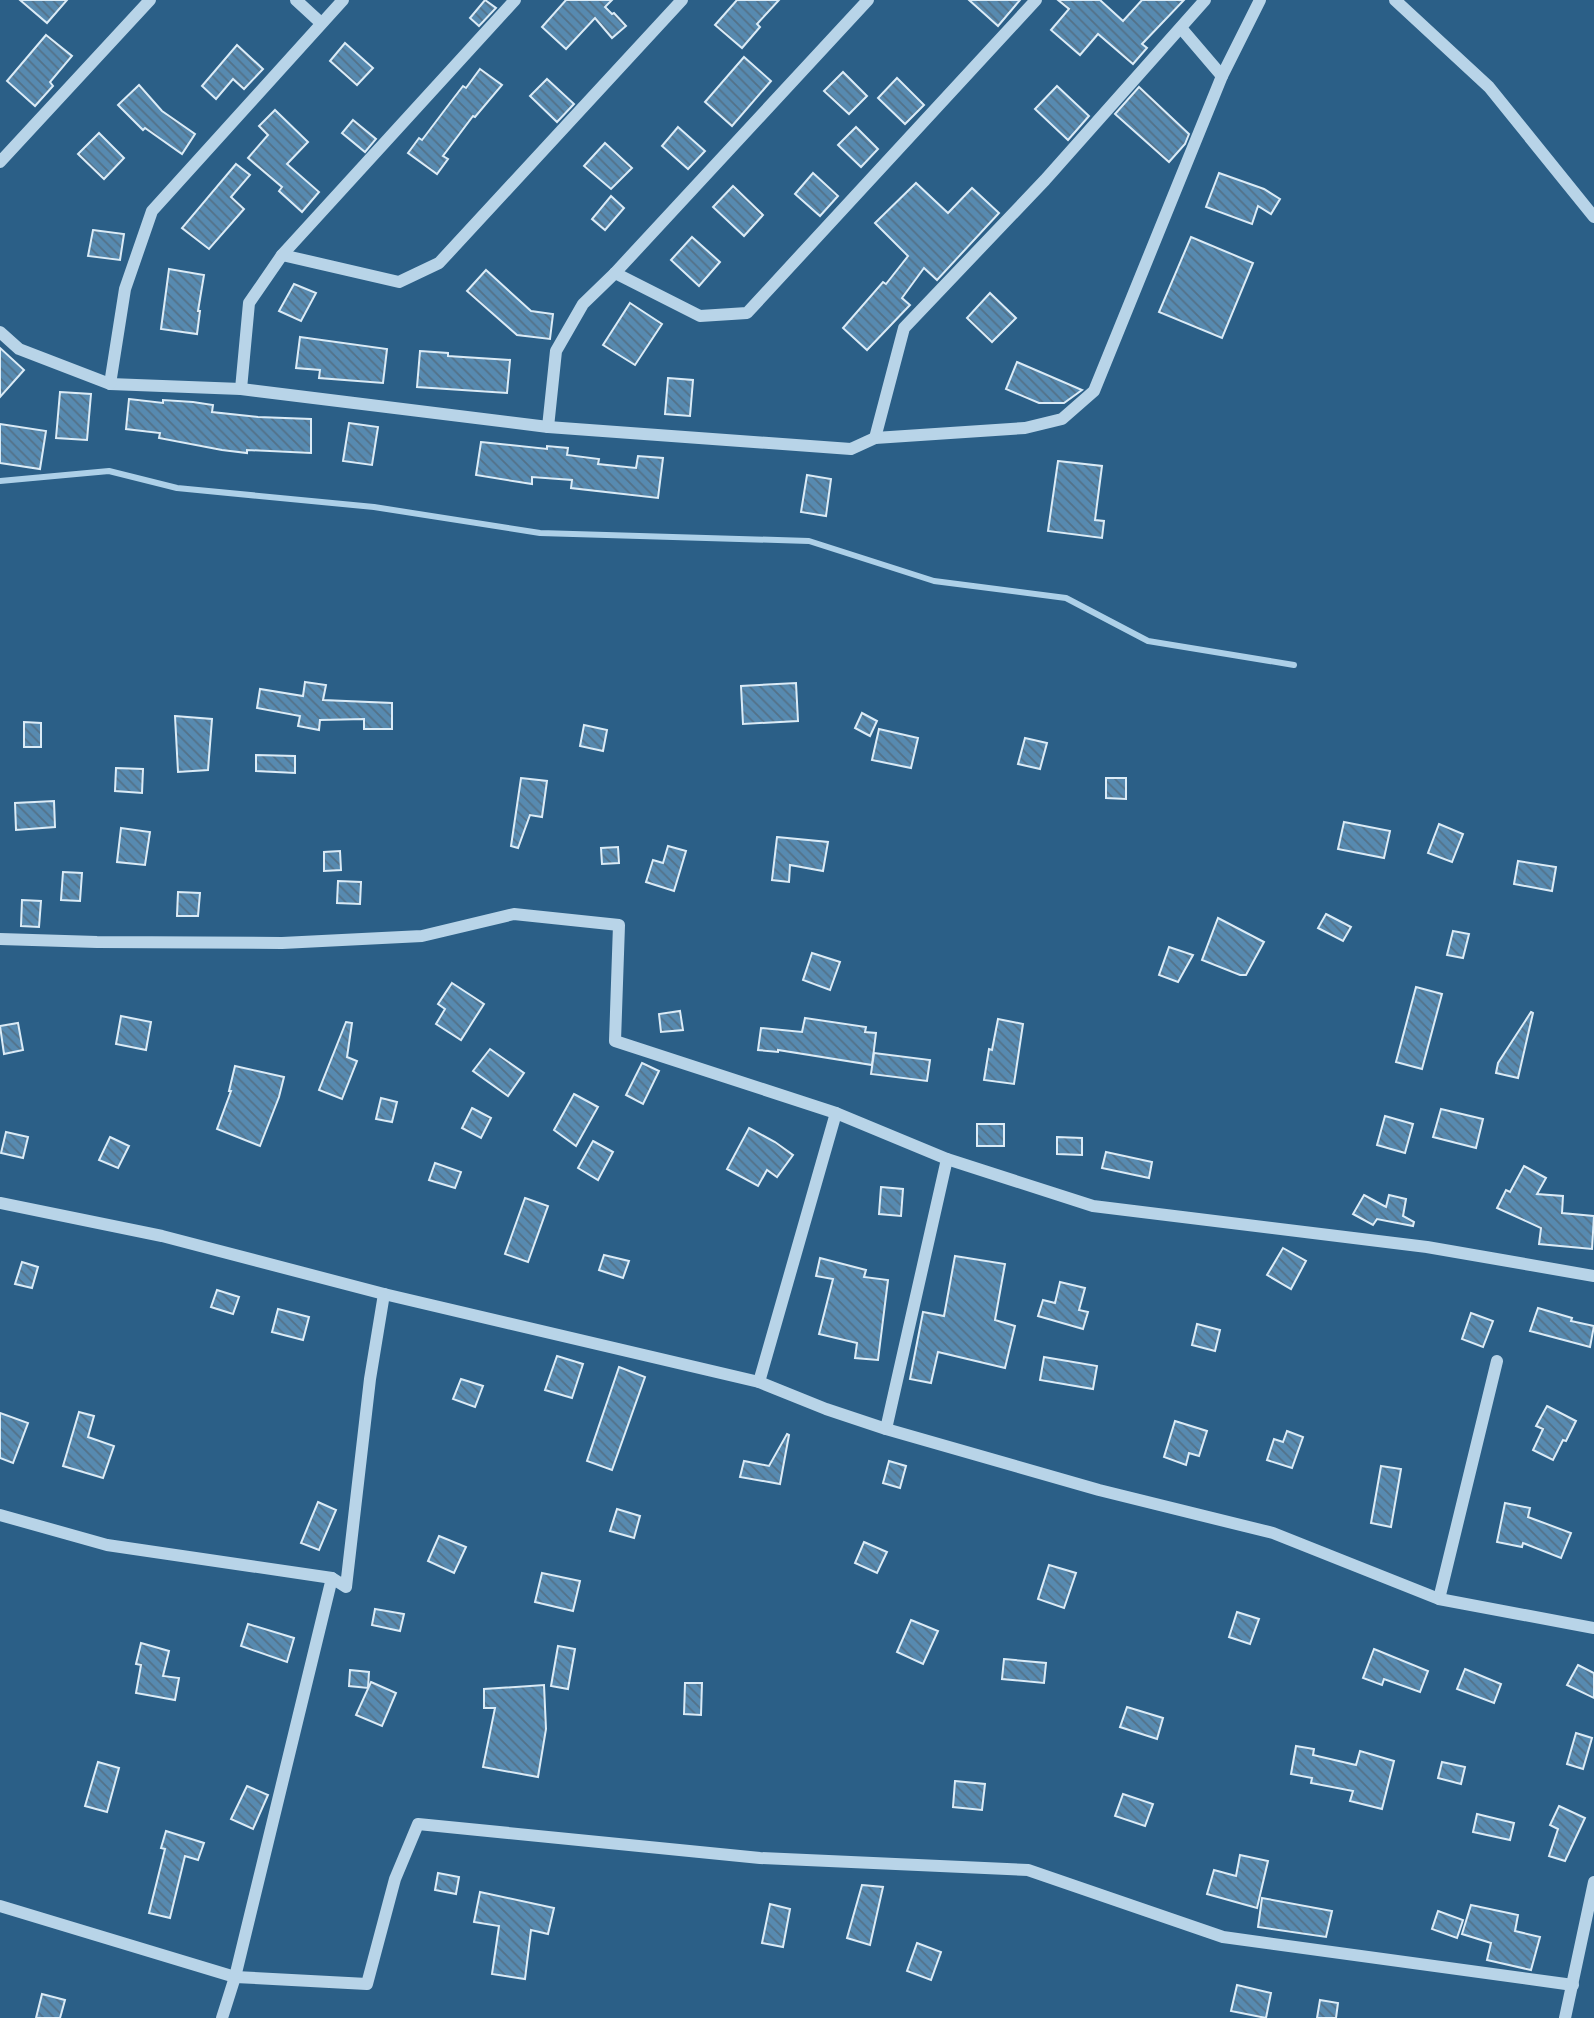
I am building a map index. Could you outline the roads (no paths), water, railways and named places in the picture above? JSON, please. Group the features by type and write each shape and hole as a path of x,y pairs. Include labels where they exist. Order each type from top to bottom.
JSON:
{"street":[{"path":"0,162 150,0"},
{"path":"296,0 321,23"},
{"path":"110,384 125,289 152,211 343,0"},
{"path":"241,389 249,303 282,254 515,0"},
{"path":"282,254 399,282 439,263 682,0"},
{"path":"548,428 556,351 583,304 615,273 868,0"},
{"path":"615,273 700,316 747,313 1036,0"},
{"path":"875,438 904,328 1045,180 1205,0"},
{"path":"0,332 19,349 110,384 241,389 548,428 851,449 875,438 1025,428 1062,419 1094,391 1222,76 1261,0"},
{"path":"1395,0 1489,87 1594,217"},
{"path":"1181,28 1222,76"},
{"path":"0,939 282,943 410,937 514,914 619,925 615,1041 836,1113 947,1159 1093,1206 1427,1247 1594,1276"},
{"path":"760,1382 836,1113"},
{"path":"886,1429 947,1159"},
{"path":"0,1203 162,1236 384,1294 760,1382 886,1429 1099,1490 1273,1533 1439,1599 1594,1628"},
{"path":"0,1516 107,1545 332,1578 346,1587 370,1380 384,1294"},
{"path":"1439,1599 1497,1361"},
{"path":"222,2018 235,1977 332,1578"},
{"path":"0,1906 235,1977 367,1984 394,1879 418,1824 760,1858 1028,1870 1223,1937 1573,1985"},
{"path":"1565,2018 1594,1882"}],"waterway":[{"path":"0,481 109,471 177,488 374,507 540,533 809,541 934,581 1066,598 1148,641 1294,665"}]}
